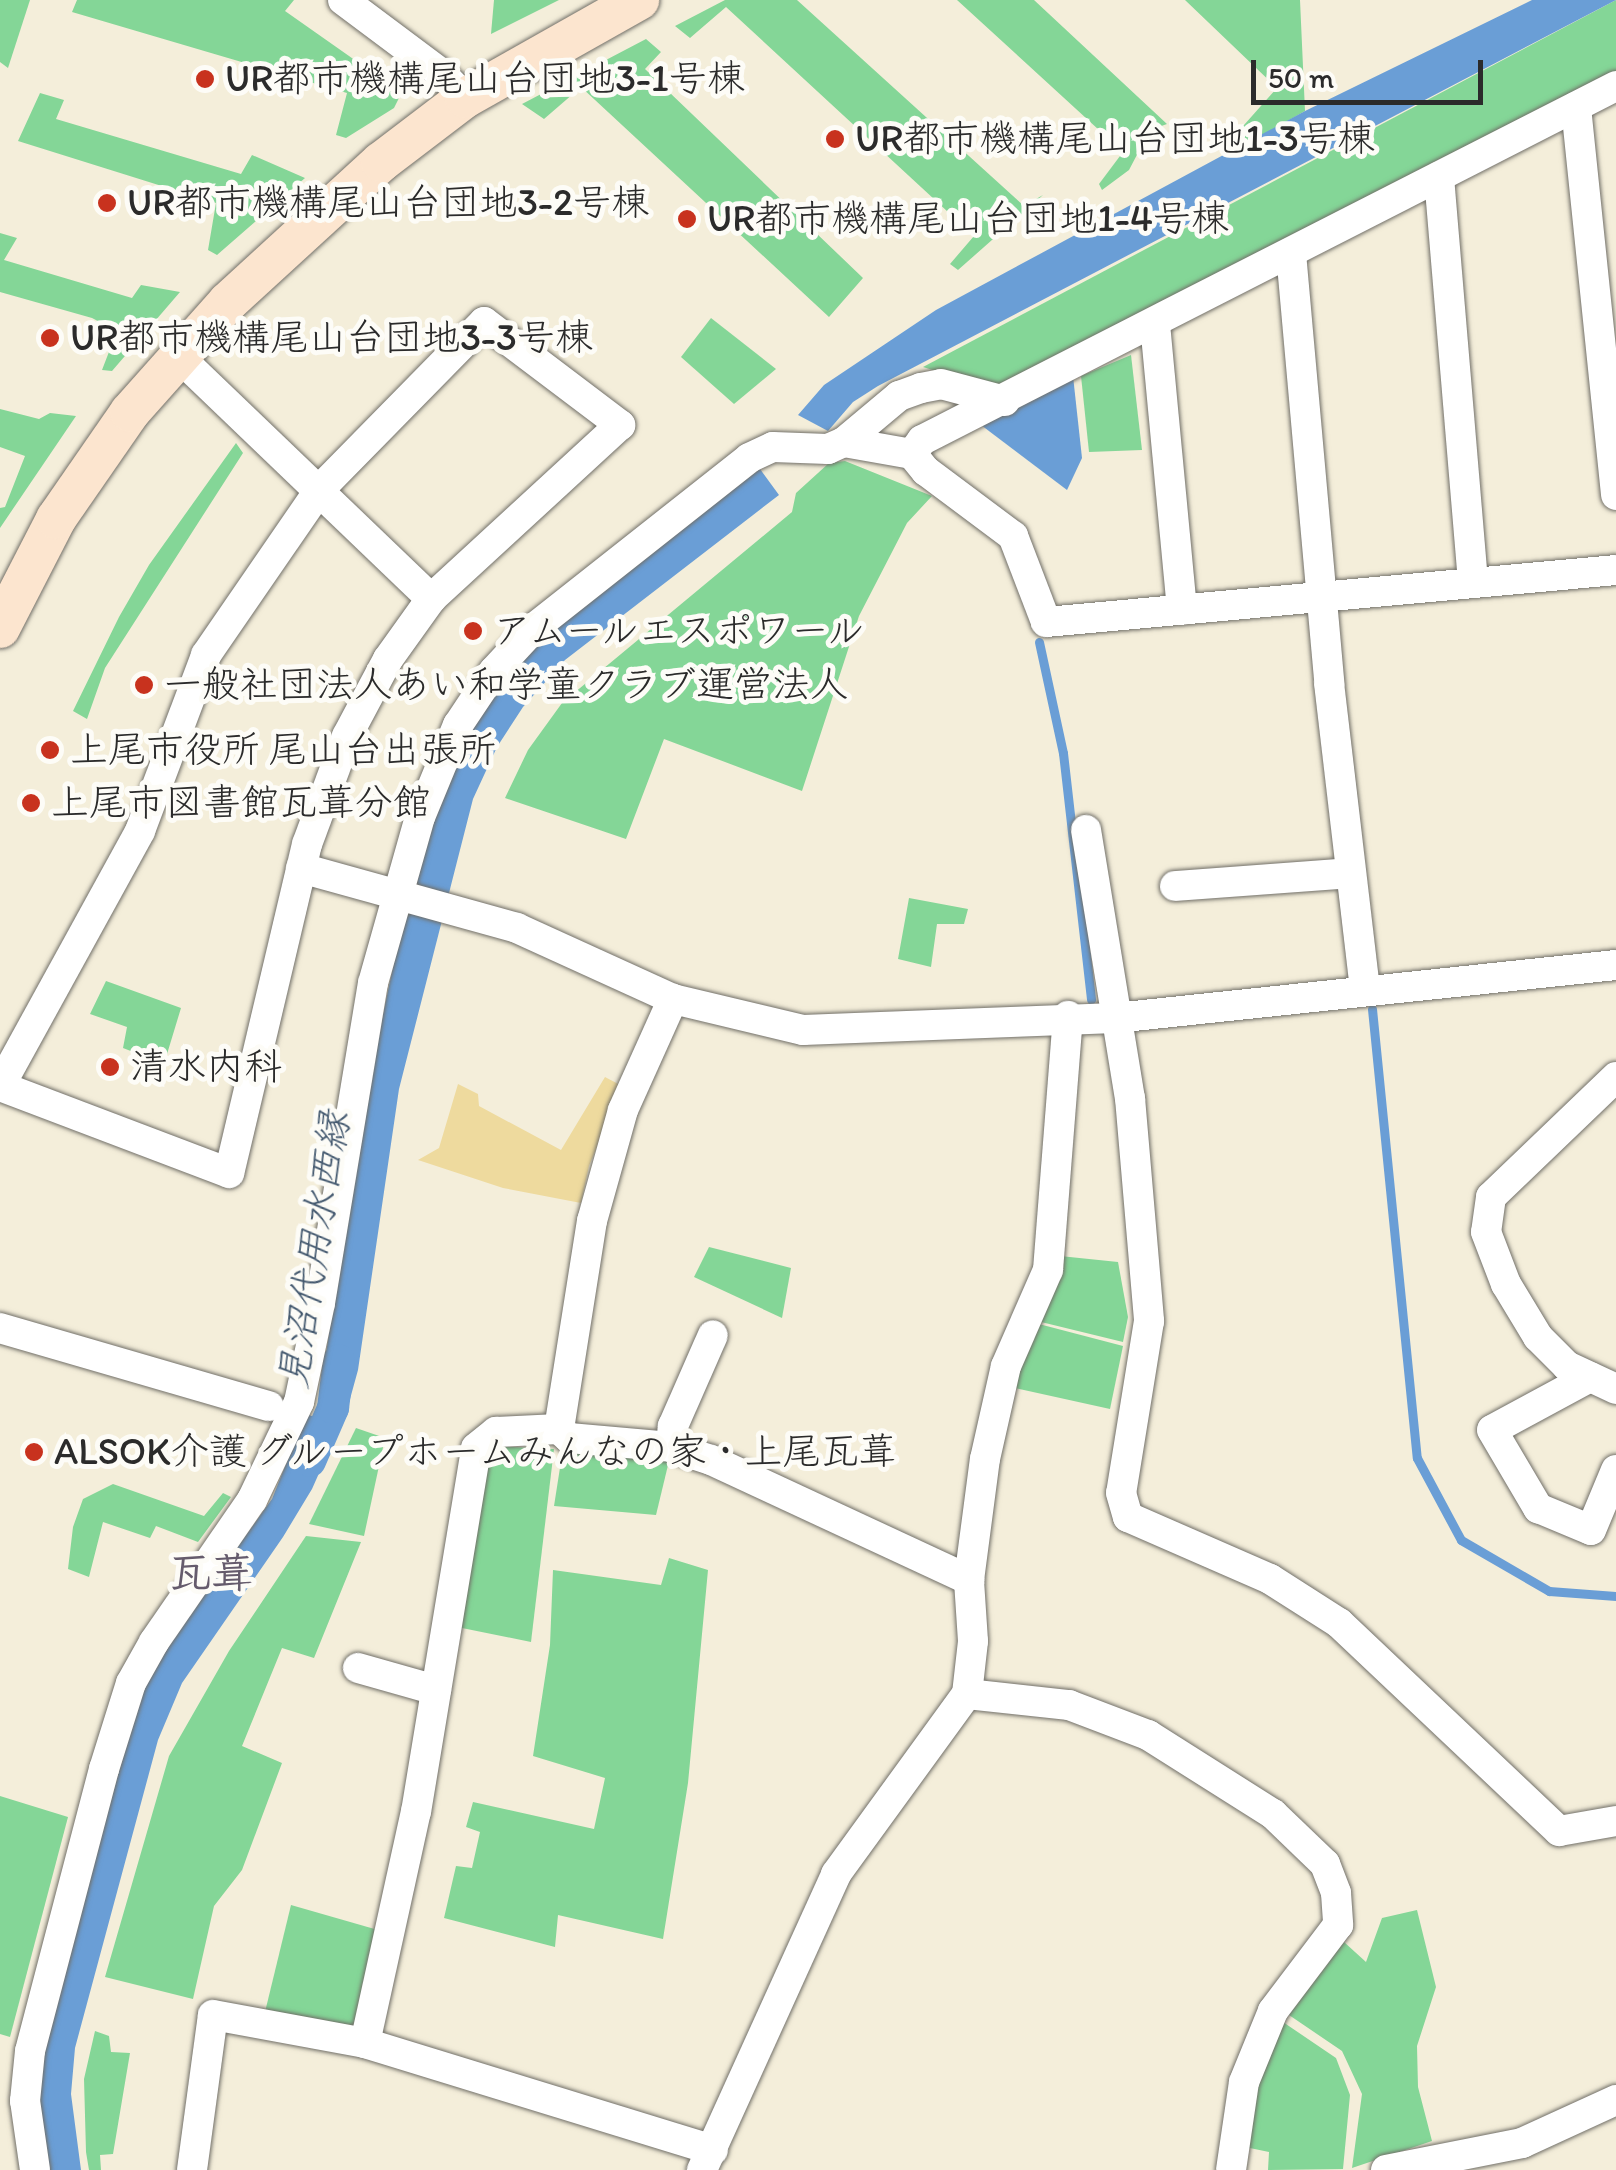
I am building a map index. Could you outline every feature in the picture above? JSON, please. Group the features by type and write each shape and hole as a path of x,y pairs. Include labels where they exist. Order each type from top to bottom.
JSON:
{"street":[{"path":"343,0 442,74 465,98"},
{"path":"0,628 11,574 56,519 119,428 178,356 302,232 381,162 465,98 639,0"},
{"path":"912,454 922,440 1616,86"},
{"path":"1576,106 1616,495"},
{"path":"1439,177 1473,584"},
{"path":"1291,253 1321,597 1365,991"},
{"path":"484,322 620,425 430,599 388,660 348,736 301,868 229,1174 0,1086 140,831 206,655 320,489 484,322"},
{"path":"1155,324 1182,610"},
{"path":"178,356 430,599"},
{"path":"34,2170 25,2101 30,2050 131,1683 154,1642 252,1500 320,1302 373,983 458,725 494,671 534,628 749,458 773,446 828,449 844,442 859,425 899,396 921,388 941,384 1005,401"},
{"path":"844,442 912,454 926,471 1013,536 1046,622 1616,570"},
{"path":"1086,830 1130,1098 1149,1321 1121,1493 1128,1517 1270,1580 1339,1623 1559,1831 1616,1821"},
{"path":"301,868 516,928 673,999 803,1030 914,1028 1068,1016 1114,1018 1616,965"},
{"path":"1175,886 1351,873"},
{"path":"558,1429 592,1221 623,1110 673,999"},
{"path":"192,2170 213,2014 364,2044 708,2160 836,1874 967,1694 973,1641 969,1580 985,1459 1006,1366 1048,1270 1068,1016"},
{"path":"1603,1383 1568,1366 1538,1338 1506,1284 1486,1232 1491,1198 1616,1076"},
{"path":"0,1328 282,1411"},
{"path":"671,1446 673,1426 713,1335"},
{"path":"1603,1383 1492,1430 1538,1508 1591,1530 1616,1470"},
{"path":"364,2044 416,1812 476,1448 496,1432 558,1429 569,1438 671,1446 712,1460 969,1580"},
{"path":"358,1668 436,1690"},
{"path":"967,1694 1069,1706 1148,1735 1273,1814 1325,1864 1336,1893 1338,1925 1272,2010 1244,2082 1231,2170"},
{"path":"1386,2170 1522,2144 1616,2100"}],"green space":[{"path":"0,0 30,0 8,68 0,62"},
{"path":"77,0 294,0 285,11 386,82 408,80 394,108 346,138 336,135 347,93 72,12"},
{"path":"494,0 559,0 491,34"},
{"path":"725,0 797,0 1024,206 1043,195 958,270 950,264 974,236 726,7 690,38 675,26"},
{"path":"957,0 1034,0 1167,124 1150,130 1129,170 1102,190 1099,184 1123,152"},
{"path":"1185,0 1300,0 1305,111 1251,142 1236,134 1277,88"},
{"path":"1616,0 1616,86 1015,396 923,367"},
{"path":"646,39 661,52 645,69 863,278 829,317 581,87 544,119 522,104"},
{"path":"40,93 64,100 56,119 241,174 252,155 305,178 217,255 208,250 216,203 18,141"},
{"path":"0,233 17,238 4,260 132,298 141,285 180,292 112,371 102,370 117,331 92,318 0,292"},
{"path":"711,318 776,369 734,404 681,357"},
{"path":"1131,355 1142,450 1089,452 1081,376"},
{"path":"0,409 39,419 50,413 76,416 0,528 0,508 5,507 25,456 0,447"},
{"path":"236,443 243,453 105,668 87,719 73,711 149,565"},
{"path":"845,461 932,496 907,523 859,616 802,791 664,739 626,839 505,798 528,750 562,703 792,512 796,493 829,463"},
{"path":"909,898 968,909 964,924 937,924 931,967 898,959"},
{"path":"106,981 181,1008 164,1064 123,1048 127,1027 90,1014"},
{"path":"709,1247 791,1268 782,1318 694,1277"},
{"path":"1060,1256 1118,1262 1128,1317 1123,1342 1037,1321"},
{"path":"1035,1323 1123,1346 1110,1409 1010,1387"},
{"path":"356,1428 385,1438 364,1536 309,1524"},
{"path":"564,1442 669,1461 656,1515 554,1506"},
{"path":"494,1446 554,1449 531,1642 457,1627 486,1458"},
{"path":"113,1484 204,1516 223,1493 231,1497 198,1542 156,1526 150,1538 103,1522 89,1577 68,1569 73,1527 83,1499"},
{"path":"306,1536 361,1542 314,1658 282,1648 242,1746 282,1763 242,1870 214,1906 193,1999 105,1977 169,1756 229,1651"},
{"path":"669,1558 708,1570 688,1783 663,1939 558,1915 555,1947 444,1918 456,1866 472,1868 480,1832 466,1827 473,1802 594,1829 605,1778 533,1756 550,1645 553,1570 661,1585"},
{"path":"0,1796 68,1817 10,2037 0,2034"},
{"path":"291,1905 378,1930 362,2017 348,2030 265,2012"},
{"path":"1417,1910 1436,1987 1417,2046 1418,2087 1432,2141 1352,2168 1362,2094 1342,2051 1289,2015 1344,1942 1366,1962 1382,1918"},
{"path":"1280,2020 1336,2058 1350,2095 1343,2169 1268,2170 1269,2152 1245,2147 1253,2082"},
{"path":"95,2031 109,2036 111,2052 130,2053 113,2154 100,2155 101,2170 89,2170 84,2079"}],"sand":[{"path":"605,1077 622,1086 589,1166 581,1203 503,1188 418,1160 439,1148 458,1084 478,1094 479,1106 561,1150"}],"water":[{"path":"1532,0 1616,0 878,386 853,402 828,431 798,415 824,385 936,310 1305,111"},
{"path":"1073,376 1082,458 1067,490 981,425"},
{"path":"760,469 779,495 565,660 523,707 497,747 473,799 399,1089 358,1370 347,1410 319,1400 362,1114 405,910 450,769 464,738 535,640"},
{"path":"306,1414 340,1426 312,1489 283,1537 182,1683 158,1740 75,2048 71,2094 81,2170 48,2170 37,2093 42,2051 140,1695 175,1634 272,1499"}],"waterway":[{"path":"1039,642 1063,753 1091,999"},
{"path":"1372,1009 1417,1458 1461,1540 1549,1591 1616,1596"},
{"name":"見沼代用水西縁","path":"310,1461 333,1408 339,1360"}],"place":[{"name":"UR都市機構尾山台団地3-1号棟","path":"205,79"},
{"name":"UR都市機構尾山台団地1-3号棟","path":"835,139"},
{"name":"UR都市機構尾山台団地3-2号棟","path":"107,203"},
{"name":"UR都市機構尾山台団地1-4号棟","path":"687,219"},
{"name":"UR都市機構尾山台団地3-3号棟","path":"50,338"},
{"name":"アムールエスポワール","path":"473,631"},
{"name":"一般社団法人あい和学童クラブ運営法人","path":"144,685"},
{"name":"上尾市役所 尾山台出張所","path":"50,750"},
{"name":"上尾市図書館瓦葺分館","path":"31,803"},
{"name":"清水内科","path":"110,1067"},
{"name":"ALSOK介護 グループホームみんなの家・上尾瓦葺","path":"34,1452"}],"district":[{"name":"瓦葺","path":"211,1573"}]}
